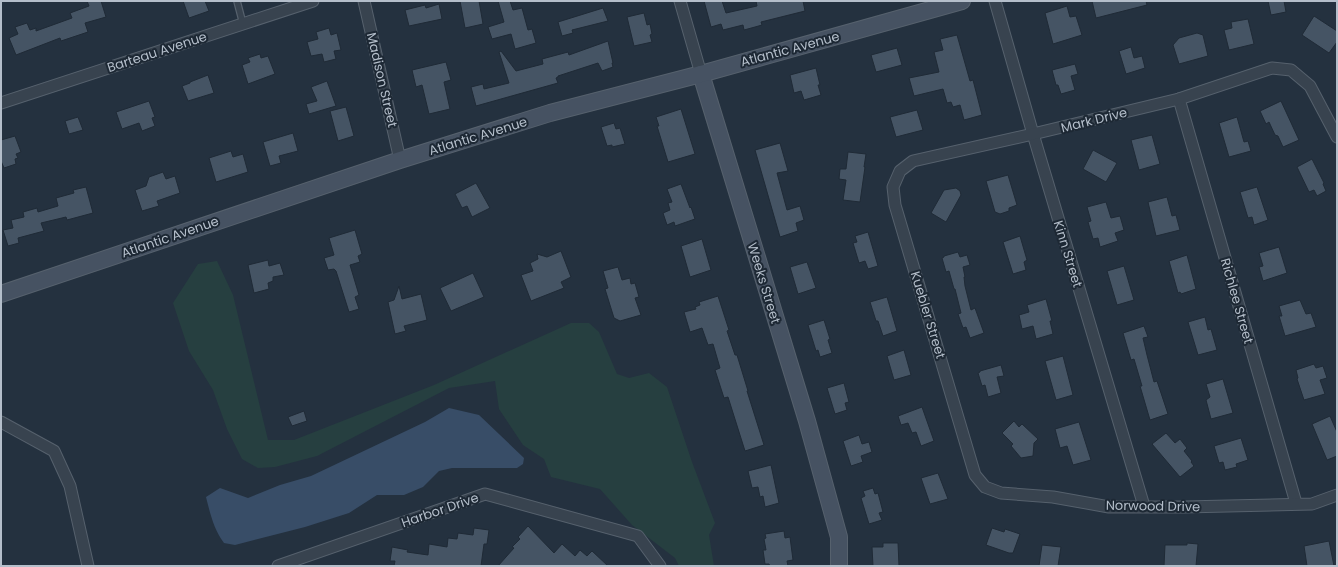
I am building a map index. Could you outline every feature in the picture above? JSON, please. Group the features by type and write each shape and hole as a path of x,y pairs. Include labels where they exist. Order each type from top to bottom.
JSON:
{"main road":[{"name":"Atlantic Avenue","path":"1,294 400,160 550,113 700,74 962,1"},
{"name":"Weeks Street","path":"700,74 807,421 839,537 839,566"}],"street":[{"name":"Barteau Avenue","path":"1,103 314,1"},
{"name":"Madison Street","path":"364,1 400,160"},
{"name":"Weeks Street","path":"680,1 700,74"},
{"name":"Kinn Street","path":"995,1 1144,506"},
{"name":"Mark Drive","path":"913,161 1179,99 1272,68 1291,70 1310,86 1337,137"},
{"name":"Richlee Street","path":"1179,99 1296,503"},
{"name":"Kuebler Street","path":"913,161 900,171 893,187 896,205 975,475"},
{"path":"1,422 54,451 70,486 88,566"},
{"name":"Norwood Drive","path":"975,475 985,487 1000,493 1053,497 1110,507 1184,507 1296,503 1312,504 1337,495"},
{"name":"Harbor Drive","path":"278,566 485,494 638,536 660,566"}],"lane":[{"path":"237,1 243,24"}],"green space":[{"path":"217,261 233,295 268,440 294,440 434,385 571,323 589,323 599,332 617,374 629,378 649,373 667,387 692,462 715,523 709,535 714,566 679,566 675,558 632,525 600,489 551,477 544,459 523,445 499,409 495,381 449,388 317,456 275,467 258,468 242,459 227,429 213,390 189,351 173,303 198,264"}],"water":[{"path":"449,408 479,415 524,458 523,464 517,468 452,468 439,471 423,487 404,495 377,495 349,513 305,527 235,545 224,543 218,533 206,497 220,488 248,498 280,485 311,476 425,422"}],"building":[{"path":"87,1 101,1 106,17 85,23 88,32 61,41 60,38 16,55 9,38 18,34 15,27 27,23 30,30 36,28 36,31 72,18 70,13 89,6"},
{"path":"183,1 205,1 209,11 189,18"},
{"path":"460,1 479,1 483,24 465,28"},
{"path":"498,1 510,1 513,10 522,8 528,30 532,29 536,43 515,49 511,34 492,39 488,27 504,22"},
{"path":"704,1 722,1 726,13 757,6 756,1 803,1 805,11 761,22 762,25 744,30 743,25 723,30 721,24 711,27"},
{"path":"1092,1 1146,1 1147,5 1096,18"},
{"path":"1268,1 1284,1 1286,12 1271,15"},
{"path":"439,4 442,19 409,26 405,10 425,5 426,8"},
{"path":"1067,6 1070,17 1076,16 1082,35 1053,44 1045,13"},
{"path":"603,8 608,21 572,30 573,33 562,36 558,22"},
{"path":"644,13 647,25 650,24 652,34 650,35 652,42 634,46 627,17"},
{"path":"1314,16 1337,31 1337,42 1329,53 1302,35"},
{"path":"1248,19 1254,44 1229,50 1224,30 1232,28 1231,22"},
{"path":"329,28 331,35 337,33 341,50 334,51 336,59 324,62 322,54 311,56 307,42 318,39 316,32"},
{"path":"1197,33 1203,35 1208,56 1179,64 1173,45 1179,38"},
{"path":"957,35 970,81 973,80 982,115 964,120 960,105 953,107 951,102 947,103 943,89 914,96 909,78 939,72 934,52 943,50 940,39"},
{"path":"608,41 613,67 602,71 598,63 558,76 556,78 558,83 476,106 471,87 483,84 484,89 509,83 499,52 501,51 516,71 543,64 542,59 568,52 569,55"},
{"path":"1131,47 1134,58 1142,56 1145,68 1126,74 1119,51"},
{"path":"897,48 902,65 876,72 871,55"},
{"path":"260,54 261,58 268,56 275,74 248,84 242,65 250,62 248,58"},
{"path":"446,62 451,80 444,82 450,109 429,114 422,85 416,87 412,70"},
{"path":"1075,64 1078,74 1071,76 1075,90 1061,94 1058,85 1056,85 1052,70"},
{"path":"816,68 821,95 804,100 801,91 794,93 790,75"},
{"path":"208,75 214,93 188,101 182,86"},
{"path":"327,81 336,106 309,114 306,104 317,101 311,87"},
{"path":"149,101 155,117 152,118 155,126 142,131 139,123 122,129 116,112"},
{"path":"1281,101 1299,140 1283,147 1269,122 1266,124 1260,111"},
{"path":"346,107 354,136 338,141 330,111"},
{"path":"681,109 695,154 668,162 657,126 659,126 656,117"},
{"path":"917,110 923,130 896,137 890,117"},
{"path":"78,117 83,130 69,134 65,121"},
{"path":"1237,117 1244,142 1248,141 1251,151 1229,157 1219,123"},
{"path":"614,123 616,129 620,128 625,144 612,147 612,145 607,146 601,127"},
{"path":"293,133 298,151 279,156 281,163 270,166 263,142"},
{"path":"1152,135 1160,164 1139,170 1131,140"},
{"path":"15,136 21,152 16,154 18,158 15,159 16,164 4,168 1,161 1,140"},
{"path":"780,143 788,171 777,173 787,210 800,206 804,220 796,223 798,231 780,237 755,150"},
{"path":"1093,150 1117,163 1106,182 1083,169"},
{"path":"231,151 233,157 243,154 248,172 216,182 209,158"},
{"path":"848,152 866,154 860,202 843,200 846,180 839,179 840,169 846,169"},
{"path":"1312,159 1324,183 1323,184 1326,191 1317,196 1314,190 1309,192 1297,167"},
{"path":"163,172 166,179 175,176 180,193 157,201 159,206 142,211 135,190 146,186 149,177"},
{"path":"1008,175 1017,205 1009,208 1009,211 1000,214 995,212 986,181"},
{"path":"476,183 490,208 472,217 467,206 462,208 455,194"},
{"path":"681,184 695,219 675,226 674,222 667,225 663,213 670,210 668,203 672,202 667,189"},
{"path":"86,187 93,213 67,220 66,217 41,223 44,231 18,238 19,243 8,246 3,230 13,228 11,220 24,217 23,212 37,208 38,212 58,206 56,198 74,193 73,190"},
{"path":"1257,187 1268,220 1254,225 1252,217 1248,218 1240,192"},
{"path":"956,188 960,191 961,195 946,222 931,213 944,190"},
{"path":"1167,197 1172,216 1176,215 1180,230 1156,236 1148,202"},
{"path":"1106,202 1111,218 1120,216 1124,230 1115,233 1118,241 1100,247 1098,238 1093,239 1088,222 1091,221 1087,207"},
{"path":"355,230 362,254 358,256 360,262 350,265 359,295 355,297 359,309 349,312 336,271 334,269 328,270 324,258 334,255 329,238"},
{"path":"868,232 878,266 868,269 865,261 859,263 853,243 857,242 855,236"},
{"path":"1020,236 1027,260 1024,262 1026,270 1013,274 1003,242"},
{"path":"702,239 711,270 690,277 681,246"},
{"path":"1279,247 1287,273 1263,281 1259,267 1263,266 1259,253"},
{"path":"561,251 571,277 561,282 564,288 531,301 521,275 533,271 530,263 538,259 537,254 547,257"},
{"path":"958,252 960,257 967,255 970,265 963,267 965,286 971,310 975,308 984,333 970,338 966,327 963,328 958,314 961,313 955,289 949,271 946,272 942,258"},
{"path":"1187,255 1196,289 1181,294 1180,292 1178,293 1169,261"},
{"path":"268,260 269,266 280,263 284,275 273,277 273,281 268,283 269,289 254,293 248,265"},
{"path":"807,262 816,288 798,294 790,267"},
{"path":"1124,266 1134,300 1117,305 1107,271"},
{"path":"618,267 622,280 630,278 631,284 635,283 639,297 635,298 641,315 620,321 614,318 605,289 608,288 603,271"},
{"path":"473,273 484,297 451,311 440,288"},
{"path":"399,286 402,299 421,294 427,320 404,326 406,331 395,334 388,302 394,300"},
{"path":"718,296 729,330 727,331 735,355 737,355 764,445 745,451 728,397 724,398 715,370 720,368 713,344 708,345 702,328 690,332 684,312 696,309 695,307 700,305 699,302"},
{"path":"887,297 897,331 883,336 870,302"},
{"path":"1046,299 1052,321 1050,321 1053,334 1036,339 1033,326 1022,329 1019,315 1029,312 1027,305"},
{"path":"1300,300 1306,314 1311,313 1316,327 1285,336 1279,316 1282,316 1279,306"},
{"path":"1205,317 1208,330 1211,329 1217,350 1198,355 1188,322"},
{"path":"824,320 830,339 828,340 832,353 820,357 818,350 816,351 808,325"},
{"path":"1144,326 1148,337 1143,338 1154,382 1157,381 1168,414 1150,420 1134,359 1131,360 1123,333"},
{"path":"904,350 911,375 894,380 887,356"},
{"path":"1063,356 1073,395 1056,400 1045,361"},
{"path":"1314,364 1316,368 1323,366 1327,378 1320,380 1325,394 1304,400 1297,379 1296,370"},
{"path":"1001,365 1004,376 997,377 1001,393 988,397 985,385 982,386 978,373 980,371"},
{"path":"1223,379 1233,413 1211,419 1206,400 1210,397 1206,384"},
{"path":"844,383 849,402 845,403 847,410 835,414 827,388"},
{"path":"922,407 934,441 921,446 916,432 912,433 908,423 901,425 898,416"},
{"path":"304,411 307,421 292,426 288,417"},
{"path":"1330,416 1337,432 1337,456 1327,460 1312,424"},
{"path":"1014,421 1019,427 1022,424 1038,439 1034,443 1033,456 1021,458 1011,446 1013,444 1002,433"},
{"path":"1079,422 1091,460 1073,465 1067,446 1060,448 1055,429"},
{"path":"1166,433 1175,443 1180,439 1187,448 1184,451 1194,466 1180,477 1152,444"},
{"path":"859,435 862,444 869,442 872,452 861,456 863,462 851,466 843,441"},
{"path":"1241,438 1248,460 1236,464 1237,467 1225,470 1223,462 1219,463 1214,446"},
{"path":"771,465 779,503 765,507 763,496 760,497 758,487 752,488 748,471"},
{"path":"938,473 948,499 930,504 921,478"},
{"path":"873,488 875,494 878,493 883,512 879,513 882,520 869,524 861,498 865,496 863,491"},
{"path":"528,526 554,553 562,544 575,556 580,550 587,556 592,551 608,566 498,566 514,548 512,547 520,539 518,537"},
{"path":"474,528 489,530 487,544 484,544 481,566 394,566 395,561 390,561 392,547 408,550 407,552 428,555 429,544 447,547 448,538 457,539 458,533 473,535"},
{"path":"992,528 1004,532 1005,529 1020,534 1013,553 986,545"},
{"path":"784,531 785,538 790,537 793,560 787,561 788,566 770,566 769,564 765,564 763,550 766,550 764,539 766,538 765,534"},
{"path":"1329,541 1334,566 1307,566 1304,546"},
{"path":"883,543 898,543 899,566 873,566 872,547 883,547"},
{"path":"1187,543 1198,544 1196,566 1164,566 1165,545 1187,545"},
{"path":"1042,545 1061,547 1058,566 1039,566"}]}
